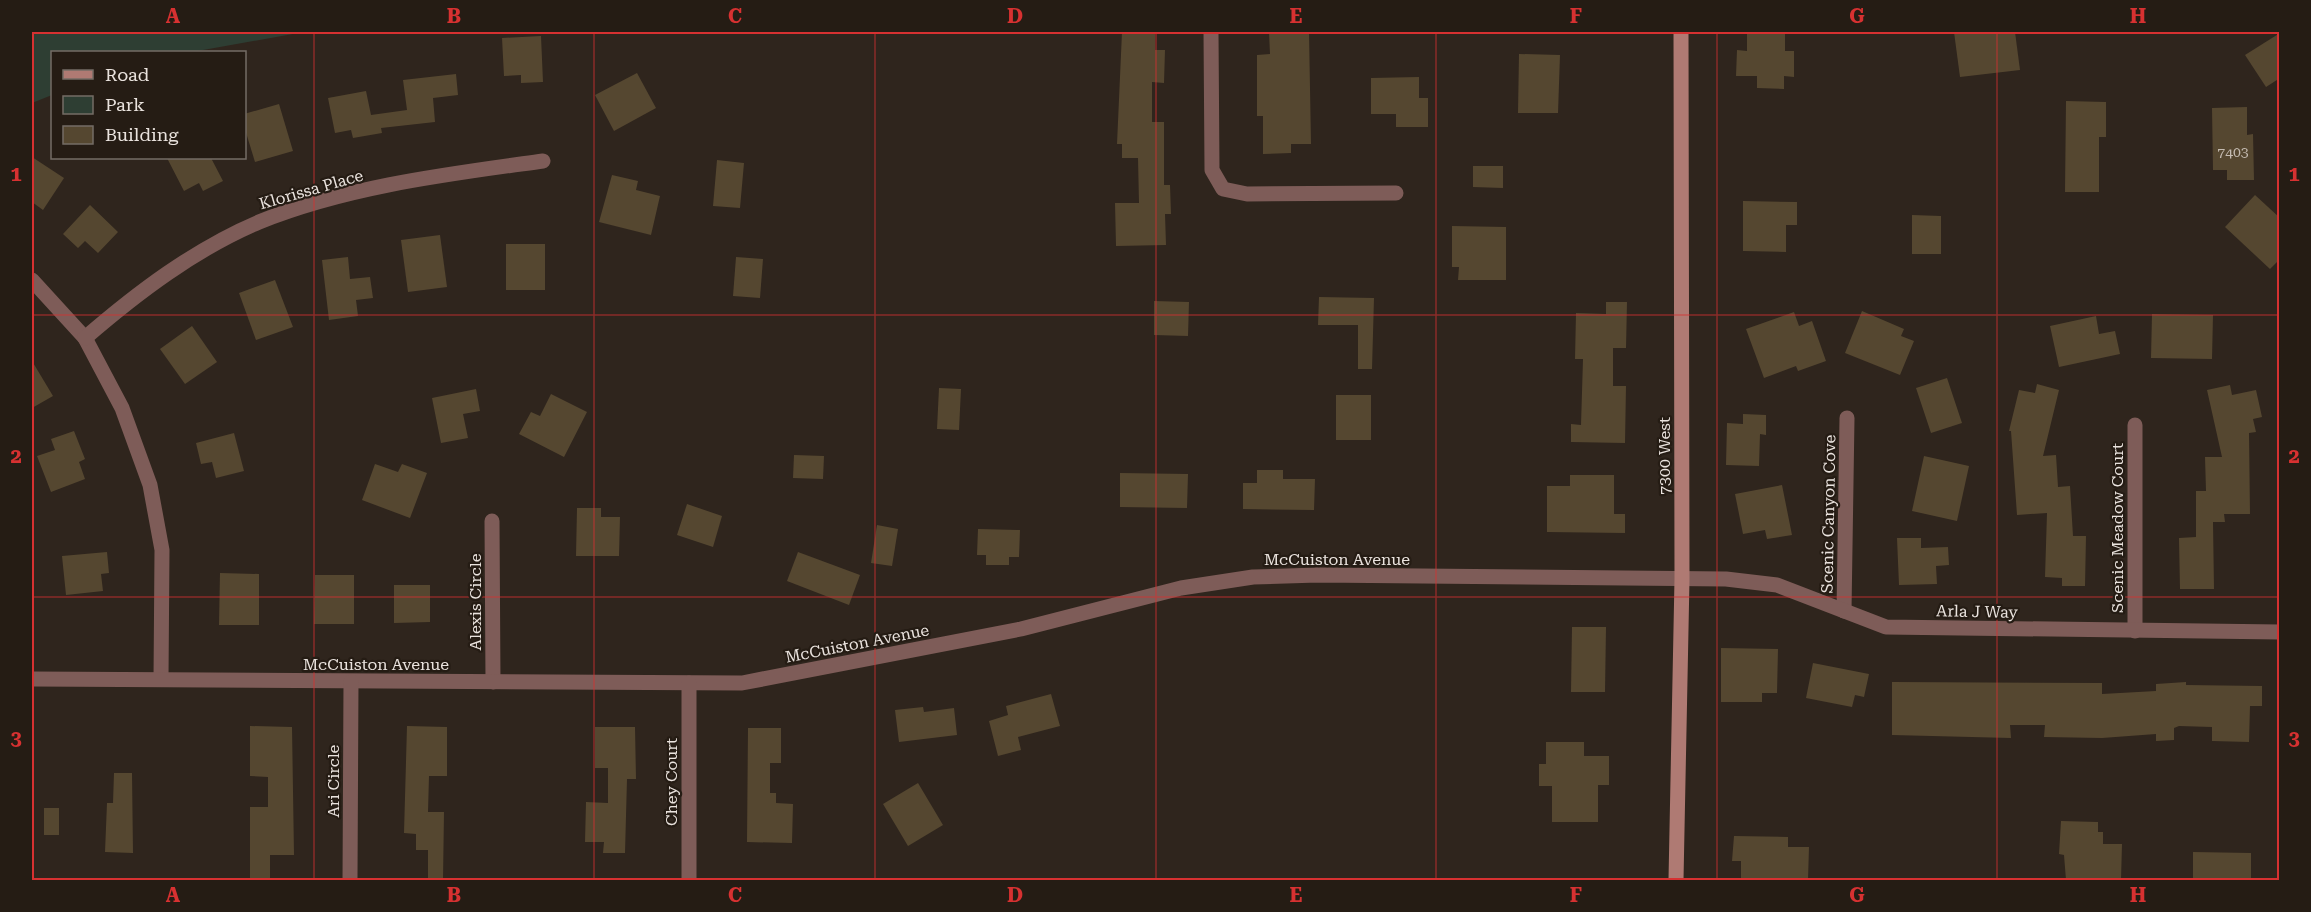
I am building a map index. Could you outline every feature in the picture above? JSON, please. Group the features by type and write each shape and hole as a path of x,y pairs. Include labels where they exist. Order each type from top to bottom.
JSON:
{"street":[{"path":"1211,32 1212,170 1223,189 1247,194 1396,193"},
{"name":"7300 West","path":"1676,880 1682,579 1681,32"},
{"name":"Klorissa Place","path":"85,338 171,271 257,223 356,193 543,160"},
{"path":"32,280 85,338 122,408 150,484 162,550 161,679"},
{"name":"Scenic Canyon Cove","path":"1844,611 1847,418"},
{"name":"Scenic Meadow Court","path":"2135,425 2135,632"},
{"name":"Alexis Circle","path":"492,521 493,682"},
{"name":"McCuiston Avenue","path":"32,679 742,683 804,673 1021,629 1181,588 1252,577 1318,575 1682,579"},
{"name":"Arla J Way","path":"1682,579 1726,579 1777,585 1886,627 2135,632 2280,632"},
{"name":"Ari Circle","path":"350,880 351,682"},
{"name":"Chey Court","path":"688,683 689,880"}],"green space":[{"path":"32,32 304,32 198,51 51,51 51,95 32,103"}],"building":[{"path":"1122,32 1155,32 1155,50 1165,50 1164,83 1152,82 1152,122 1164,122 1164,185 1170,185 1171,214 1165,214 1166,245 1116,246 1115,203 1139,203 1138,158 1122,158 1122,144 1117,144"},
{"path":"1269,32 1309,32 1311,144 1291,144 1291,153 1263,154 1263,116 1257,116 1257,55 1270,54"},
{"path":"1747,32 1785,32 1785,51 1794,51 1794,77 1784,76 1784,89 1757,88 1757,76 1736,76 1737,50 1747,51"},
{"path":"1954,32 2015,32 2020,70 1960,77"},
{"path":"2280,33 2280,78 2266,87 2245,55"},
{"path":"541,36 543,82 521,83 521,75 504,76 502,38"},
{"path":"1519,54 1560,55 1558,113 1518,113"},
{"path":"637,73 656,108 614,131 595,95"},
{"path":"456,74 458,95 433,98 435,122 381,128 382,133 353,138 351,130 335,133 328,98 366,91 371,115 407,110 403,80"},
{"path":"1419,77 1419,98 1428,98 1428,127 1396,127 1396,114 1371,114 1371,78"},
{"path":"2066,101 2106,102 2106,137 2099,137 2099,192 2065,192"},
{"path":"279,104 293,151 255,162 246,133 246,113"},
{"path":"2247,107 2247,135 2253,134 2254,180 2227,180 2227,170 2213,170 2212,108"},
{"path":"32,157 64,178 43,210 32,202"},
{"path":"168,159 212,159 223,181 203,191 199,183 184,191"},
{"path":"717,160 744,163 740,208 713,206"},
{"path":"1473,166 1503,166 1503,188 1473,187"},
{"path":"612,175 638,181 636,190 660,196 651,235 599,222"},
{"path":"2255,195 2280,218 2280,259 2270,269 2225,227"},
{"path":"1743,201 1797,202 1797,225 1786,225 1786,252 1743,251"},
{"path":"90,205 118,232 98,253 85,241 78,248 63,234"},
{"path":"1912,215 1941,216 1941,254 1912,254"},
{"path":"1452,226 1506,227 1506,280 1458,280 1459,267 1452,267"},
{"path":"440,235 447,287 408,292 401,240"},
{"path":"506,244 545,244 545,290 506,290"},
{"path":"348,257 350,279 370,277 373,298 356,300 358,316 329,320 322,260"},
{"path":"736,257 763,259 760,298 733,296"},
{"path":"275,280 293,327 256,340 239,293"},
{"path":"1319,297 1374,298 1372,369 1358,369 1358,325 1318,325"},
{"path":"1154,301 1189,302 1188,336 1154,335"},
{"path":"1606,302 1627,302 1626,348 1613,348 1613,386 1626,386 1625,443 1571,442 1571,424 1581,425 1583,359 1575,359 1576,313 1606,314"},
{"path":"1862,311 1904,329 1901,336 1914,341 1900,375 1845,353"},
{"path":"1794,312 1799,326 1812,321 1826,361 1798,371 1796,366 1764,378 1746,329"},
{"path":"2152,314 2213,315 2212,359 2151,358"},
{"path":"2096,316 2099,334 2115,331 2120,354 2059,367 2050,326"},
{"path":"192,326 217,362 185,384 160,349"},
{"path":"32,361 53,396 32,408"},
{"path":"1947,378 1962,423 1931,433 1916,388"},
{"path":"2037,384 2059,390 2043,456 2056,455 2058,487 2070,486 2073,536 2086,536 2085,586 2062,586 2062,578 2045,577 2047,513 2017,515 2011,431 2009,431 2019,390 2035,393"},
{"path":"2230,385 2232,395 2256,390 2262,417 2253,419 2256,432 2249,433 2250,514 2224,514 2225,522 2213,522 2214,589 2180,589 2179,538 2196,537 2196,491 2206,491 2205,457 2222,457 2207,390"},
{"path":"939,388 961,389 959,430 937,429"},
{"path":"476,389 480,411 463,414 468,438 441,443 432,398"},
{"path":"551,394 587,412 564,457 519,434 531,412 540,416"},
{"path":"1336,395 1371,395 1371,440 1336,440"},
{"path":"1743,414 1766,415 1766,435 1760,434 1759,466 1726,465 1727,423 1743,424"},
{"path":"74,431 85,459 79,462 85,479 51,492 37,456 55,450 51,439"},
{"path":"234,433 244,471 216,478 212,462 201,464 196,443"},
{"path":"794,455 824,456 823,479 793,478"},
{"path":"1924,456 1969,466 1957,521 1912,511"},
{"path":"375,464 398,472 402,464 427,473 410,518 362,500"},
{"path":"1257,470 1283,470 1283,479 1315,479 1314,510 1243,509 1243,483 1257,483"},
{"path":"1120,473 1188,474 1187,508 1120,507"},
{"path":"1570,475 1614,475 1614,514 1625,514 1625,533 1547,532 1547,486 1570,486"},
{"path":"1782,485 1792,535 1767,539 1765,530 1743,534 1735,494"},
{"path":"687,504 722,516 713,547 677,535"},
{"path":"577,508 601,508 601,517 620,517 619,556 576,556"},
{"path":"877,525 898,529 892,566 871,563"},
{"path":"978,529 1020,530 1019,557 1009,557 1009,565 986,565 986,555 977,555"},
{"path":"1897,538 1921,538 1921,548 1948,547 1949,565 1936,566 1937,584 1899,585"},
{"path":"107,552 109,573 101,574 103,591 66,595 62,556"},
{"path":"798,552 860,575 849,605 787,581"},
{"path":"220,573 259,574 259,625 219,625"},
{"path":"315,575 354,575 354,624 314,624"},
{"path":"394,585 430,585 430,622 394,623"},
{"path":"1572,627 1606,627 1605,692 1571,692"},
{"path":"1721,648 1778,649 1777,693 1762,693 1762,702 1721,702"},
{"path":"1813,663 1869,674 1864,697 1855,695 1852,707 1806,698"},
{"path":"1892,682 2102,683 2102,694 2156,691 2156,684 2186,682 2186,685 2262,686 2262,706 2250,706 2249,742 2212,741 2212,727 2179,726 2174,728 2174,740 2156,741 2156,734 2102,738 2044,737 2045,725 2010,725 2011,738 1892,735"},
{"path":"1051,694 1060,726 1018,737 1021,750 998,756 989,721 1008,715 1006,706"},
{"path":"923,707 924,712 954,708 957,735 899,742 895,710"},
{"path":"250,726 292,727 294,855 270,855 270,880 250,880 250,807 268,807 268,777 250,776"},
{"path":"407,726 447,727 447,776 429,776 428,812 444,812 443,880 428,880 428,850 416,850 416,834 404,833"},
{"path":"595,727 635,727 636,779 627,779 625,853 603,853 604,842 585,842 586,802 608,803 608,768 595,768"},
{"path":"748,728 781,728 781,763 770,763 770,793 776,793 776,803 793,804 792,843 747,842"},
{"path":"1546,742 1584,742 1584,756 1609,756 1609,785 1598,785 1598,822 1552,822 1552,786 1539,786 1539,764 1546,764"},
{"path":"114,773 132,773 133,853 105,852 107,803 113,803"},
{"path":"918,783 943,825 908,846 883,804"},
{"path":"44,808 59,808 59,835 44,835"},
{"path":"2061,821 2098,822 2098,832 2103,832 2103,844 2122,844 2121,880 2066,880 2064,855 2059,854"},
{"path":"1734,836 1788,837 1788,847 1809,847 1808,880 1741,880 1741,861 1732,861"},
{"path":"2193,852 2251,853 2251,880 2193,880"}]}
